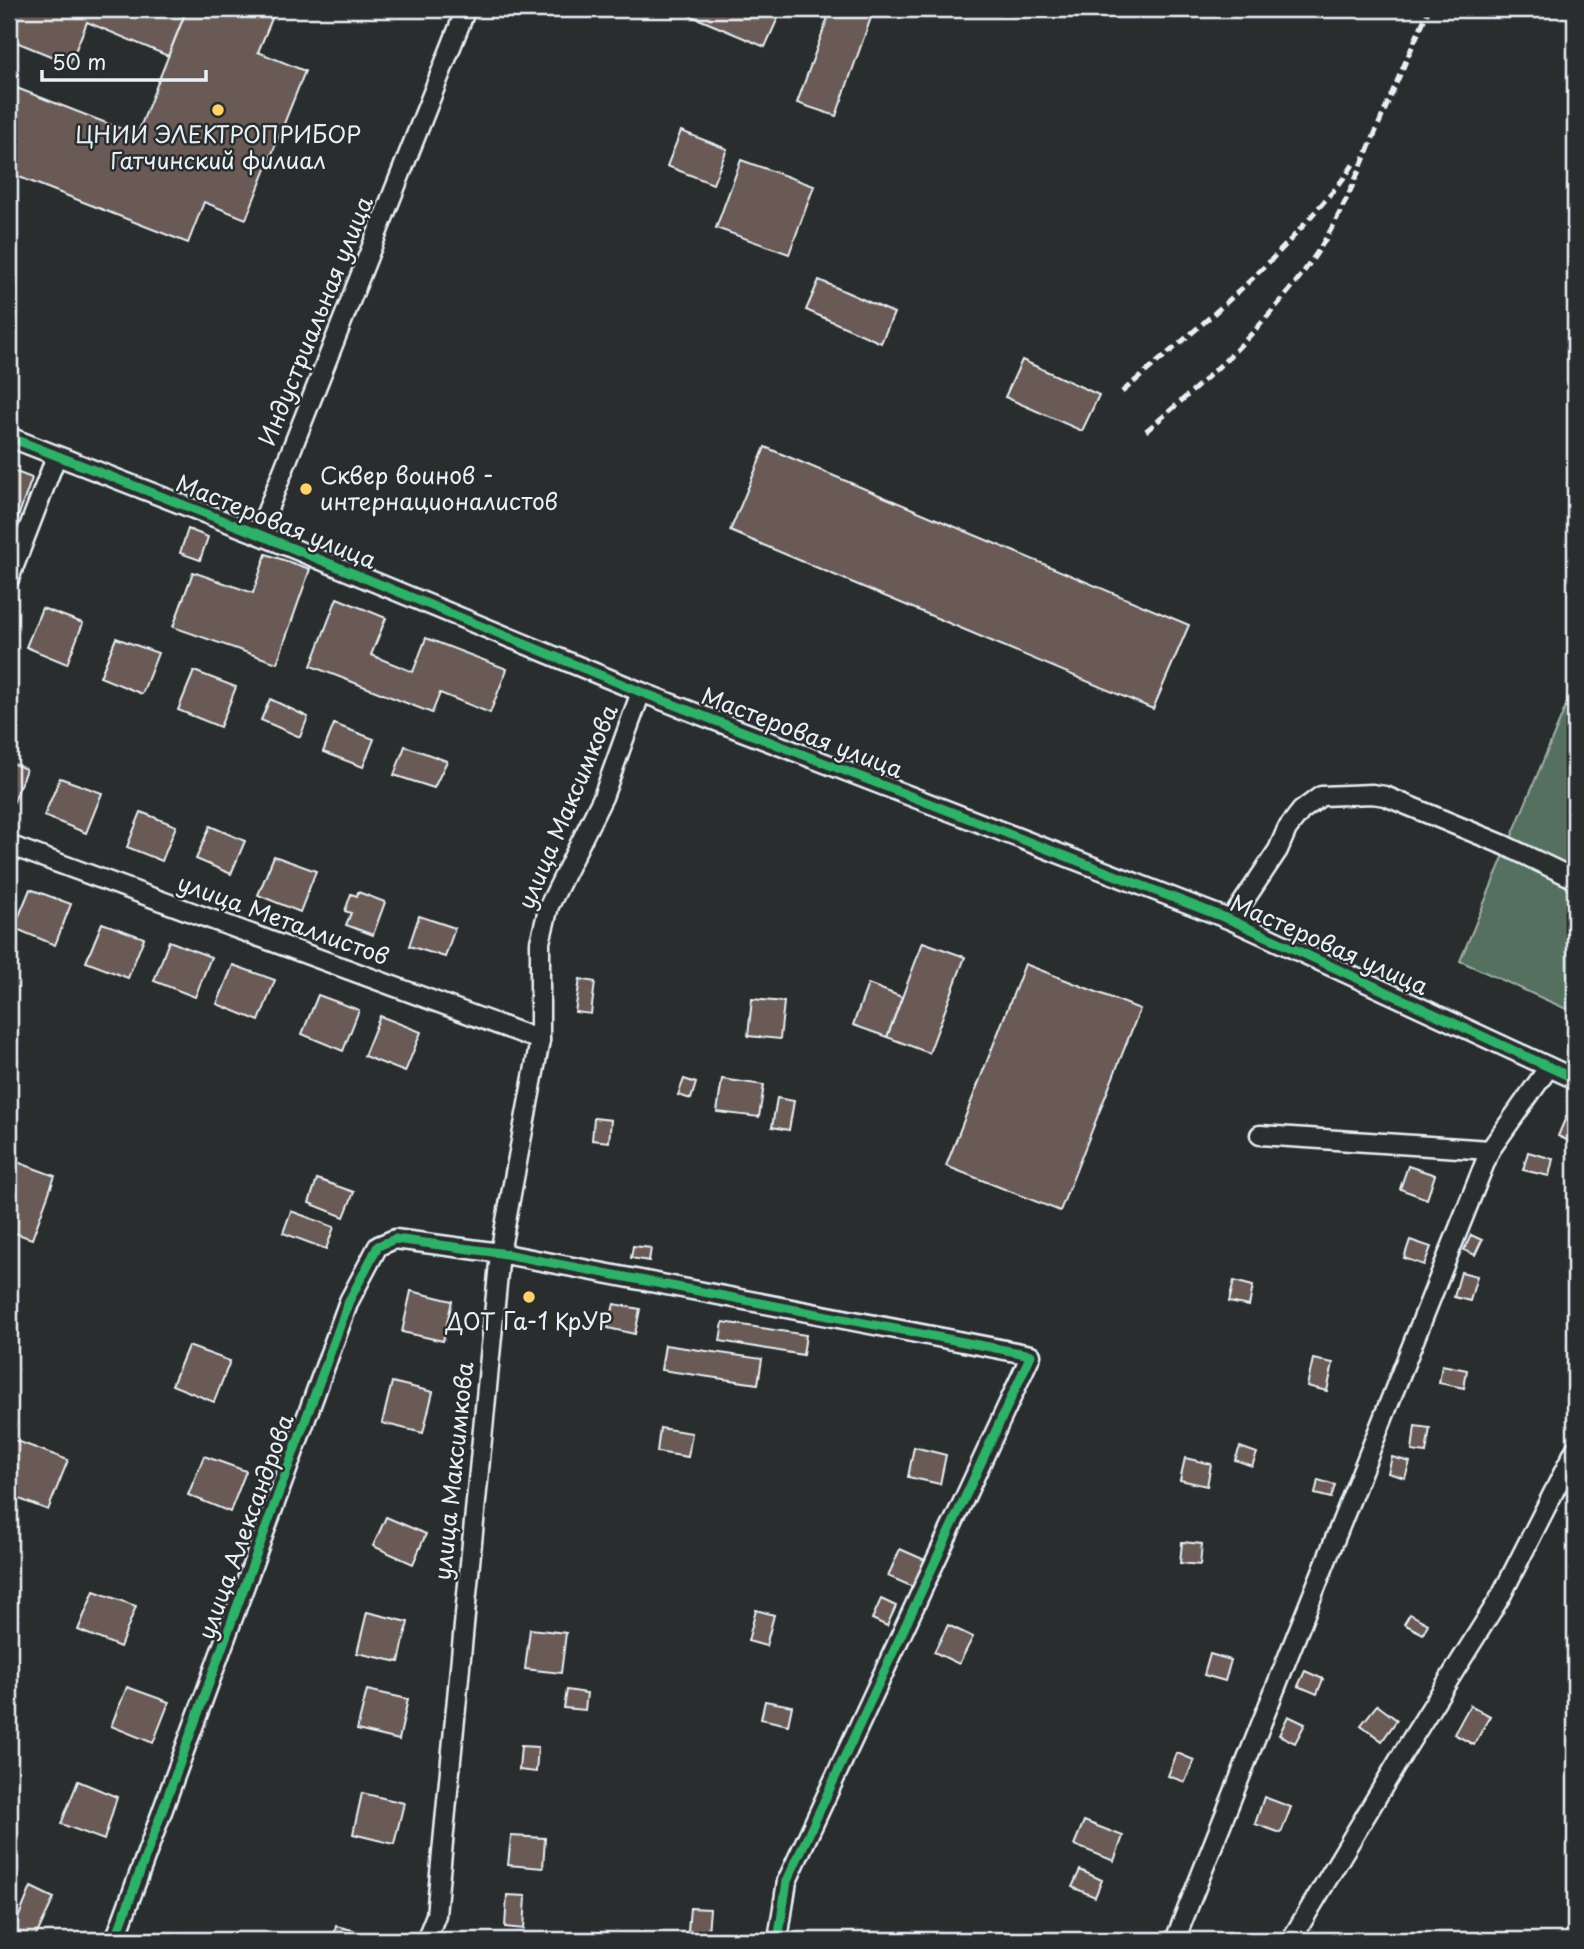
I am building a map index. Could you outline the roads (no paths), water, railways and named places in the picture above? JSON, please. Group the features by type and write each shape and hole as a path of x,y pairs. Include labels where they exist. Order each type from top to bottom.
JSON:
{"street":[{"name":"Индустриальная улица","path":"258,534 466,9"},
{"name":"Мастеровая улица","path":"9,437 258,534 641,692 1231,920 1575,1079"},
{"path":"9,579 56,457"},
{"name":"улица Максимкова","path":"426,1940 436,1914 500,1253 540,1040 540,942 549,906 603,797 641,692"},
{"path":"1231,920 1278,850 1287,829 1301,811 1321,796 1385,796 1504,845 1575,879"},
{"name":"улица Металлистов","path":"9,845 540,1040"},
{"path":"1175,1940 1490,1150 1549,1067"},
{"path":"1260,1135 1490,1150"},
{"name":"улица Александрова","path":"116,1940 349,1301 378,1246 395,1239 500,1253 1031,1355 787,1881 778,1940"},
{"path":"1291,1940 1501,1596 1575,1450"}],"railway":[{"path":"1146,431 1235,351 1276,307 1312,260 1347,197 1429,9"},
{"path":"1122,392 1222,307 1269,262 1330,195 1354,163"}],"place":[{"name":"ЦНИИ ЭЛЕКТРОПРИБОР Гатчинский филиал","path":"218,110"},
{"name":"Сквер воинов - интернационалистов","path":"306,489"},
{"name":"ДОТ Га-1 КрУР","path":"529,1297"}]}
